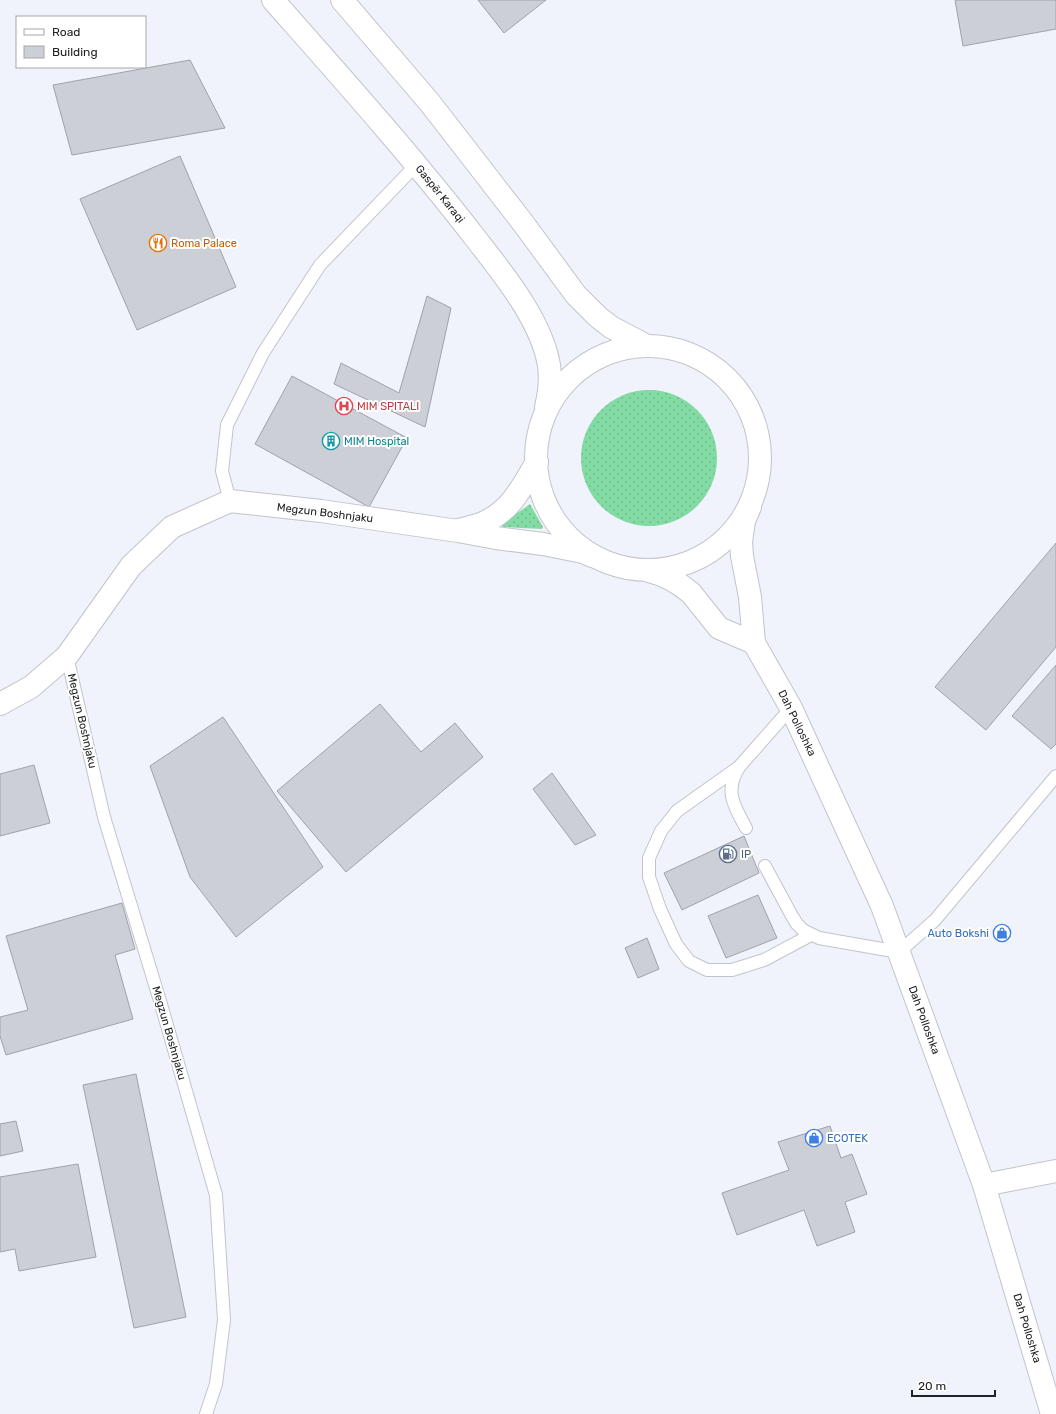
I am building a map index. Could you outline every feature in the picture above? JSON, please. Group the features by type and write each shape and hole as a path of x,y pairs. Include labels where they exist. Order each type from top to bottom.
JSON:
{"main road":[{"name":"Gaspër Karaqi","path":"273,0 449,204 507,279 531,317 547,356 550,374 550,392 545,415"},
{"path":"342,0 430,104 518,217 576,295 598,317 612,327 647,346"},
{"path":"592,556 567,535 554,518 542,492 538,478 538,435 545,415 555,395 569,379 585,365 604,355 624,348 647,346 670,348 692,354 712,366 729,380 744,398 754,418 759,440 761,463 757,486 750,507 738,525 724,541 706,554 687,564 666,569 644,570"},
{"name":"Megzun Boshnjaku","path":"458,531 483,523 506,509 518,495 537,462"},
{"name":"Megzun Boshnjaku","path":"0,704 31,687 68,656 131,566 172,527 230,501 321,511 544,544 574,550 623,567 644,570"},
{"name":"Dah Polloshka","path":"750,507 744,521 741,542 742,556 750,597 754,644 791,708 882,906 984,1185 1052,1414"},
{"path":"644,570 661,574 680,584 691,593 720,628 754,644"},
{"path":"984,1185 1056,1171"}],"lane":[{"path":"230,501 222,471 227,425 263,353 320,265 416,165"},
{"name":"Megzun Boshnjaku","path":"68,656 104,817 160,1001 216,1195 224,1320 216,1384 206,1414"},
{"path":"746,828 734,805 732,785 734,775 791,708"},
{"path":"740,767 677,812 661,831 649,858 649,877 660,909 676,944 690,961 707,970 732,970 758,962 811,935"},
{"path":"765,866 796,924 811,935 820,938 899,952 935,920 1056,776"}],"green space":[{"path":"642,390 656,390 675,395 687,401 702,415 712,432 716,445 716,471 712,484 706,496 692,511 687,515 669,523 656,526 642,526 623,521 611,515 596,501 592,496 584,478 581,465 581,451 586,432 592,420 606,405 611,401 629,393"},
{"path":"530,504 543,527 542,529 503,527 502,525 504,520"}],"building":[{"path":"478,0 546,0 504,33"},
{"path":"955,0 1056,0 1056,29 963,46"},
{"path":"190,60 225,128 72,155 53,85"},
{"name":"Roma Palace","path":"180,156 236,287 137,330 80,199"},
{"path":"427,296 451,308 425,427 334,384 341,363 399,393"},
{"name":"MIM Hospital","path":"292,376 407,438 369,507 255,444"},
{"path":"1056,543 1056,647 986,730 935,687"},
{"path":"1056,665 1056,744 1051,749 1012,716"},
{"path":"380,704 421,752 455,723 483,757 346,872 277,791"},
{"path":"223,717 323,867 236,937 190,877 150,766"},
{"path":"34,765 50,823 0,836 0,774"},
{"path":"552,773 596,835 575,845 533,789"},
{"path":"744,836 759,873 682,910 664,873"},
{"path":"758,895 777,938 726,958 708,916"},
{"path":"122,903 135,949 115,955 133,1019 6,1055 0,1036 0,1017 28,1010 6,936"},
{"path":"647,938 659,969 638,978 625,948"},
{"path":"136,1074 186,1317 134,1328 83,1085"},
{"path":"16,1121 23,1151 0,1156 0,1124"},
{"path":"830,1126 841,1158 852,1154 867,1194 845,1202 855,1232 817,1246 804,1210 737,1235 722,1193 789,1170 778,1142"},
{"path":"78,1164 96,1257 19,1271 15,1249 0,1252 0,1177"}],"place":[{"name":"Roma Palace","path":"158,243"},
{"name":"MIM SPITALI","path":"344,406"},
{"name":"MIM Hospital","path":"331,441"},
{"name":"IP","path":"728,854"},
{"name":"Auto Bokshi","path":"1002,933"},
{"name":"ECOTEK","path":"814,1138"}]}
